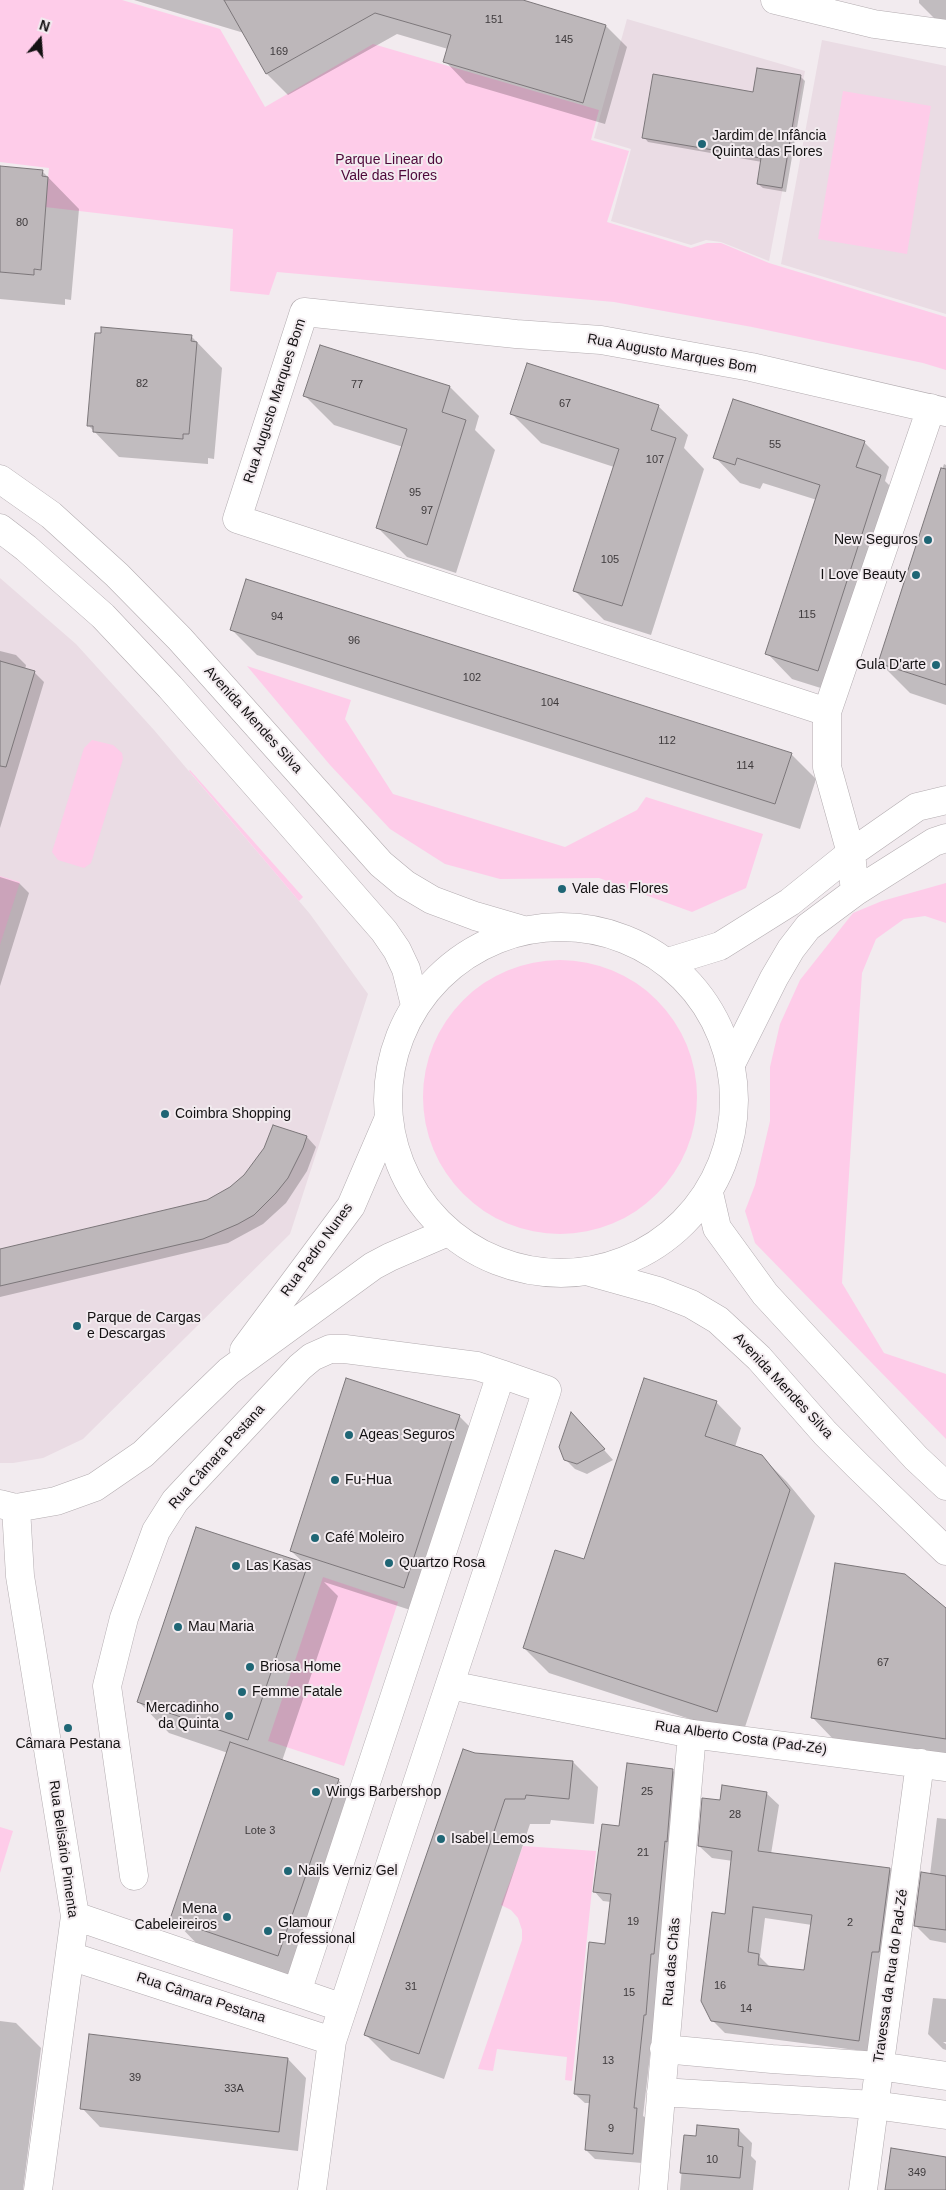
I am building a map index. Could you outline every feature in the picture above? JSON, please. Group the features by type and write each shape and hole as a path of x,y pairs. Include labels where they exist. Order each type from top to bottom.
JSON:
{"street":[{"path":"775,0 874,24 946,34"},
{"name":"Rua Augusto Marques Bom","path":"827,712 236,519 304,312 516,334 601,340 752,367 939,410"},
{"path":"855,892 851,853 827,767 827,712 939,410"},
{"name":"Avenida Mendes Silva","path":"0,479 51,515 117,575 180,639 381,864 405,884 432,900 475,916 523,930"},
{"path":"0,528 26,548 109,622 170,687 384,931 397,950 406,969 415,1004"},
{"path":"668,962 720,946 790,902 851,853 917,807 946,800"},
{"path":"732,1062 791,949 808,927 855,892 934,842 946,838"},
{"path":"561,924 600,929 636,943 668,962 708,1007 732,1062 736,1096 733,1130 724,1162 709,1193 686,1222 657,1245 624,1262 588,1271 550,1273 512,1266 478,1252 448,1232 426,1209 408,1182 395,1151 388,1120 388,1080 395,1049 415,1004 444,970 481,945 523,930 561,924"},
{"name":"Rua Pedro Nunes","path":"229,1370 351,1206 388,1120"},
{"path":"709,1193 717,1228 765,1294 916,1458 946,1486"},
{"name":"Rua Pedro Nunes","path":"8,1506 56,1501 95,1487 143,1454 229,1370 374,1266 448,1232"},
{"name":"Avenida Mendes Silva","path":"588,1271 658,1291 691,1304 725,1325 760,1358 851,1460 946,1551"},
{"name":"Rua Câmara Pestana","path":"134,1876 107,1686 124,1618 156,1531 175,1501 300,1367 312,1357 330,1349 345,1349 477,1366 547,1390 332,2041 312,2190"},
{"path":"296,1992 501,1374"},
{"name":"Rua Belisário Pimenta","path":"8,1506 75,1916 38,2190"},
{"name":"Rua Alberto Costa (Pad-Zé)","path":"450,1685 692,1734 933,1765"},
{"name":"Rua das Chãs","path":"654,2190 664,2049 692,1734"},
{"name":"Travessa da Rua do Pad-Zé","path":"862,2190 879,2066 933,1765"},
{"path":"75,1916 343,2008"},
{"name":"Rua Câmara Pestana","path":"70,1956 332,2041"},
{"path":"664,2049 879,2066 946,2076"},
{"path":"661,2092 874,2105 946,2115"}],"shaded area":[{"name":"Jardim de Infância Quinta das Flores","path":"627,19 805,71 769,261 721,242 706,240 691,245 611,221 631,149 594,138"},
{"path":"822,40 946,66 946,314 781,264"},
{"name":"Coimbra Shopping","path":"0,578 76,644 154,730 310,914 368,994 290,1234 83,1439 43,1458 13,1463 0,1463"}],"green space":[{"name":"Parque Linear do Vale das Flores","path":"0,0 122,0 220,29 265,107 373,44 599,110 591,140 629,151 607,222 691,248 707,243 721,243 769,263 946,317 946,370 923,363 752,327 614,302 277,272 269,295 230,291 233,229 45,207 49,168 0,162"},
{"path":"843,91 931,106 907,254 818,239"},
{"path":"247,666 351,700 345,719 393,794 565,847 637,810 646,797 763,834 746,888 692,912 599,878 500,879 445,864 390,829 330,765"},
{"path":"92,740 113,745 122,753 123,759 91,863 84,868 58,860 52,852 84,748"},
{"path":"189,771 303,897 299,901"},
{"path":"0,876 20,882 0,945"},
{"path":"946,883 946,923 925,916 904,919 876,939 862,973 842,1283 884,1353 946,1374 946,1439 755,1243 745,1211 755,1185 770,1121 770,1067 780,1024 800,980 853,913 882,901"},
{"path":"560,960 587,963 612,970 636,983 657,1000 674,1021 687,1045 694,1070 697,1097 694,1124 687,1149 674,1173 657,1194 636,1211 612,1224 587,1231 560,1234 533,1231 508,1224 484,1211 463,1194 446,1173 433,1149 426,1124 423,1097 426,1070 433,1045 446,1021 463,1000 484,983 508,970 533,963"},
{"path":"323,1577 398,1602 344,1766 268,1741"},
{"path":"0,1827 13,1831 0,1873"},
{"path":"523,1846 596,1851 572,2081 565,2080 567,2057 497,2049 493,2071 478,2069 522,1940 522,1930 518,1918 511,1910 501,1905"}],"building":[{"path":"224,0 523,0 606,25 583,103 443,62 451,35 375,13 266,74"},
{"path":"757,68 801,75 782,188 757,184 761,158 642,138 653,74 753,92"},
{"path":"0,166 43,170 42,176 48,177 41,270 34,269 34,275 0,272"},
{"path":"101,327 192,335 191,341 197,342 189,434 183,434 183,439 93,432 93,426 87,426 95,333 101,333"},
{"path":"320,345 450,386 442,412 466,420 427,545 376,528 407,429 303,396"},
{"path":"527,363 659,405 651,430 676,438 622,606 573,591 619,449 510,414"},
{"path":"733,399 865,441 856,467 881,475 818,671 765,654 820,485 737,458 735,465 713,458"},
{"path":"941,468 946,469 946,685 878,663"},
{"path":"246,579 792,753 775,804 230,630"},
{"path":"0,661 35,671 6,767 0,766"},
{"path":"273,1125 307,1136 288,1178 254,1215 203,1239 0,1286 0,1249 207,1200 230,1187 244,1175 264,1148"},
{"path":"346,1378 460,1415 404,1588 290,1551"},
{"path":"644,1378 717,1401 705,1436 762,1455 790,1490 717,1712 523,1648 555,1550 584,1559"},
{"path":"571,1412 605,1449 577,1464 564,1460 559,1447"},
{"path":"196,1527 308,1564 248,1740 137,1702"},
{"path":"835,1563 905,1574 946,1608 946,1739 811,1718"},
{"path":"230,1742 339,1779 278,1956 170,1919"},
{"path":"463,1749 475,1753 573,1761 569,1799 526,1795 525,1799 505,1799 419,2054 364,2035"},
{"path":"627,1763 673,1769 667,1842 665,1841 654,1954 651,1954 646,2015 644,2015 634,2108 637,2108 633,2154 585,2150 590,2095 574,2094 589,1942 605,1944 611,1894 593,1892 602,1824 619,1826"},
{"path":"722,1785 767,1792 758,1851 890,1868 879,1952 872,1952 859,2041 711,2021 701,2001 712,1912 725,1914 732,1851 698,1846 702,1798 720,1800","holes":["753,1907 812,1915 804,1970 758,1965 759,1954 748,1952"]},
{"path":"921,1872 946,1876 946,1930 914,1926"},
{"path":"89,2034 288,2058 279,2132 80,2109"},
{"path":"697,2125 739,2129 738,2146 743,2147 740,2178 680,2173 684,2135 696,2136"},
{"path":"891,2148 946,2157 946,2190 885,2190"}],"place":[{"name":"Jardim de Infância Quinta das Flores","path":"702,144"},
{"name":"New Seguros","path":"928,540"},
{"name":"I Love Beauty","path":"916,575"},
{"name":"Gula D'arte","path":"936,665"},
{"name":"Vale das Flores","path":"562,889"},
{"name":"Coimbra Shopping","path":"165,1114"},
{"name":"Parque de Cargas e Descargas","path":"77,1326"},
{"name":"Ageas Seguros","path":"349,1435"},
{"name":"Fu-Hua","path":"335,1480"},
{"name":"Café Moleiro","path":"315,1538"},
{"name":"Quartzo Rosa","path":"389,1563"},
{"name":"Las Kasas","path":"236,1566"},
{"name":"Mau Maria","path":"178,1627"},
{"name":"Briosa Home","path":"250,1667"},
{"name":"Femme Fatale","path":"242,1692"},
{"name":"Mercadinho da Quinta","path":"229,1716"},
{"name":"Câmara Pestana","path":"68,1728"},
{"name":"Wings Barbershop","path":"316,1792"},
{"name":"Isabel Lemos","path":"441,1839"},
{"name":"Nails Verniz Gel","path":"288,1871"},
{"name":"Mena Cabeleireiros","path":"227,1917"},
{"name":"Glamour Professional","path":"268,1931"}]}
